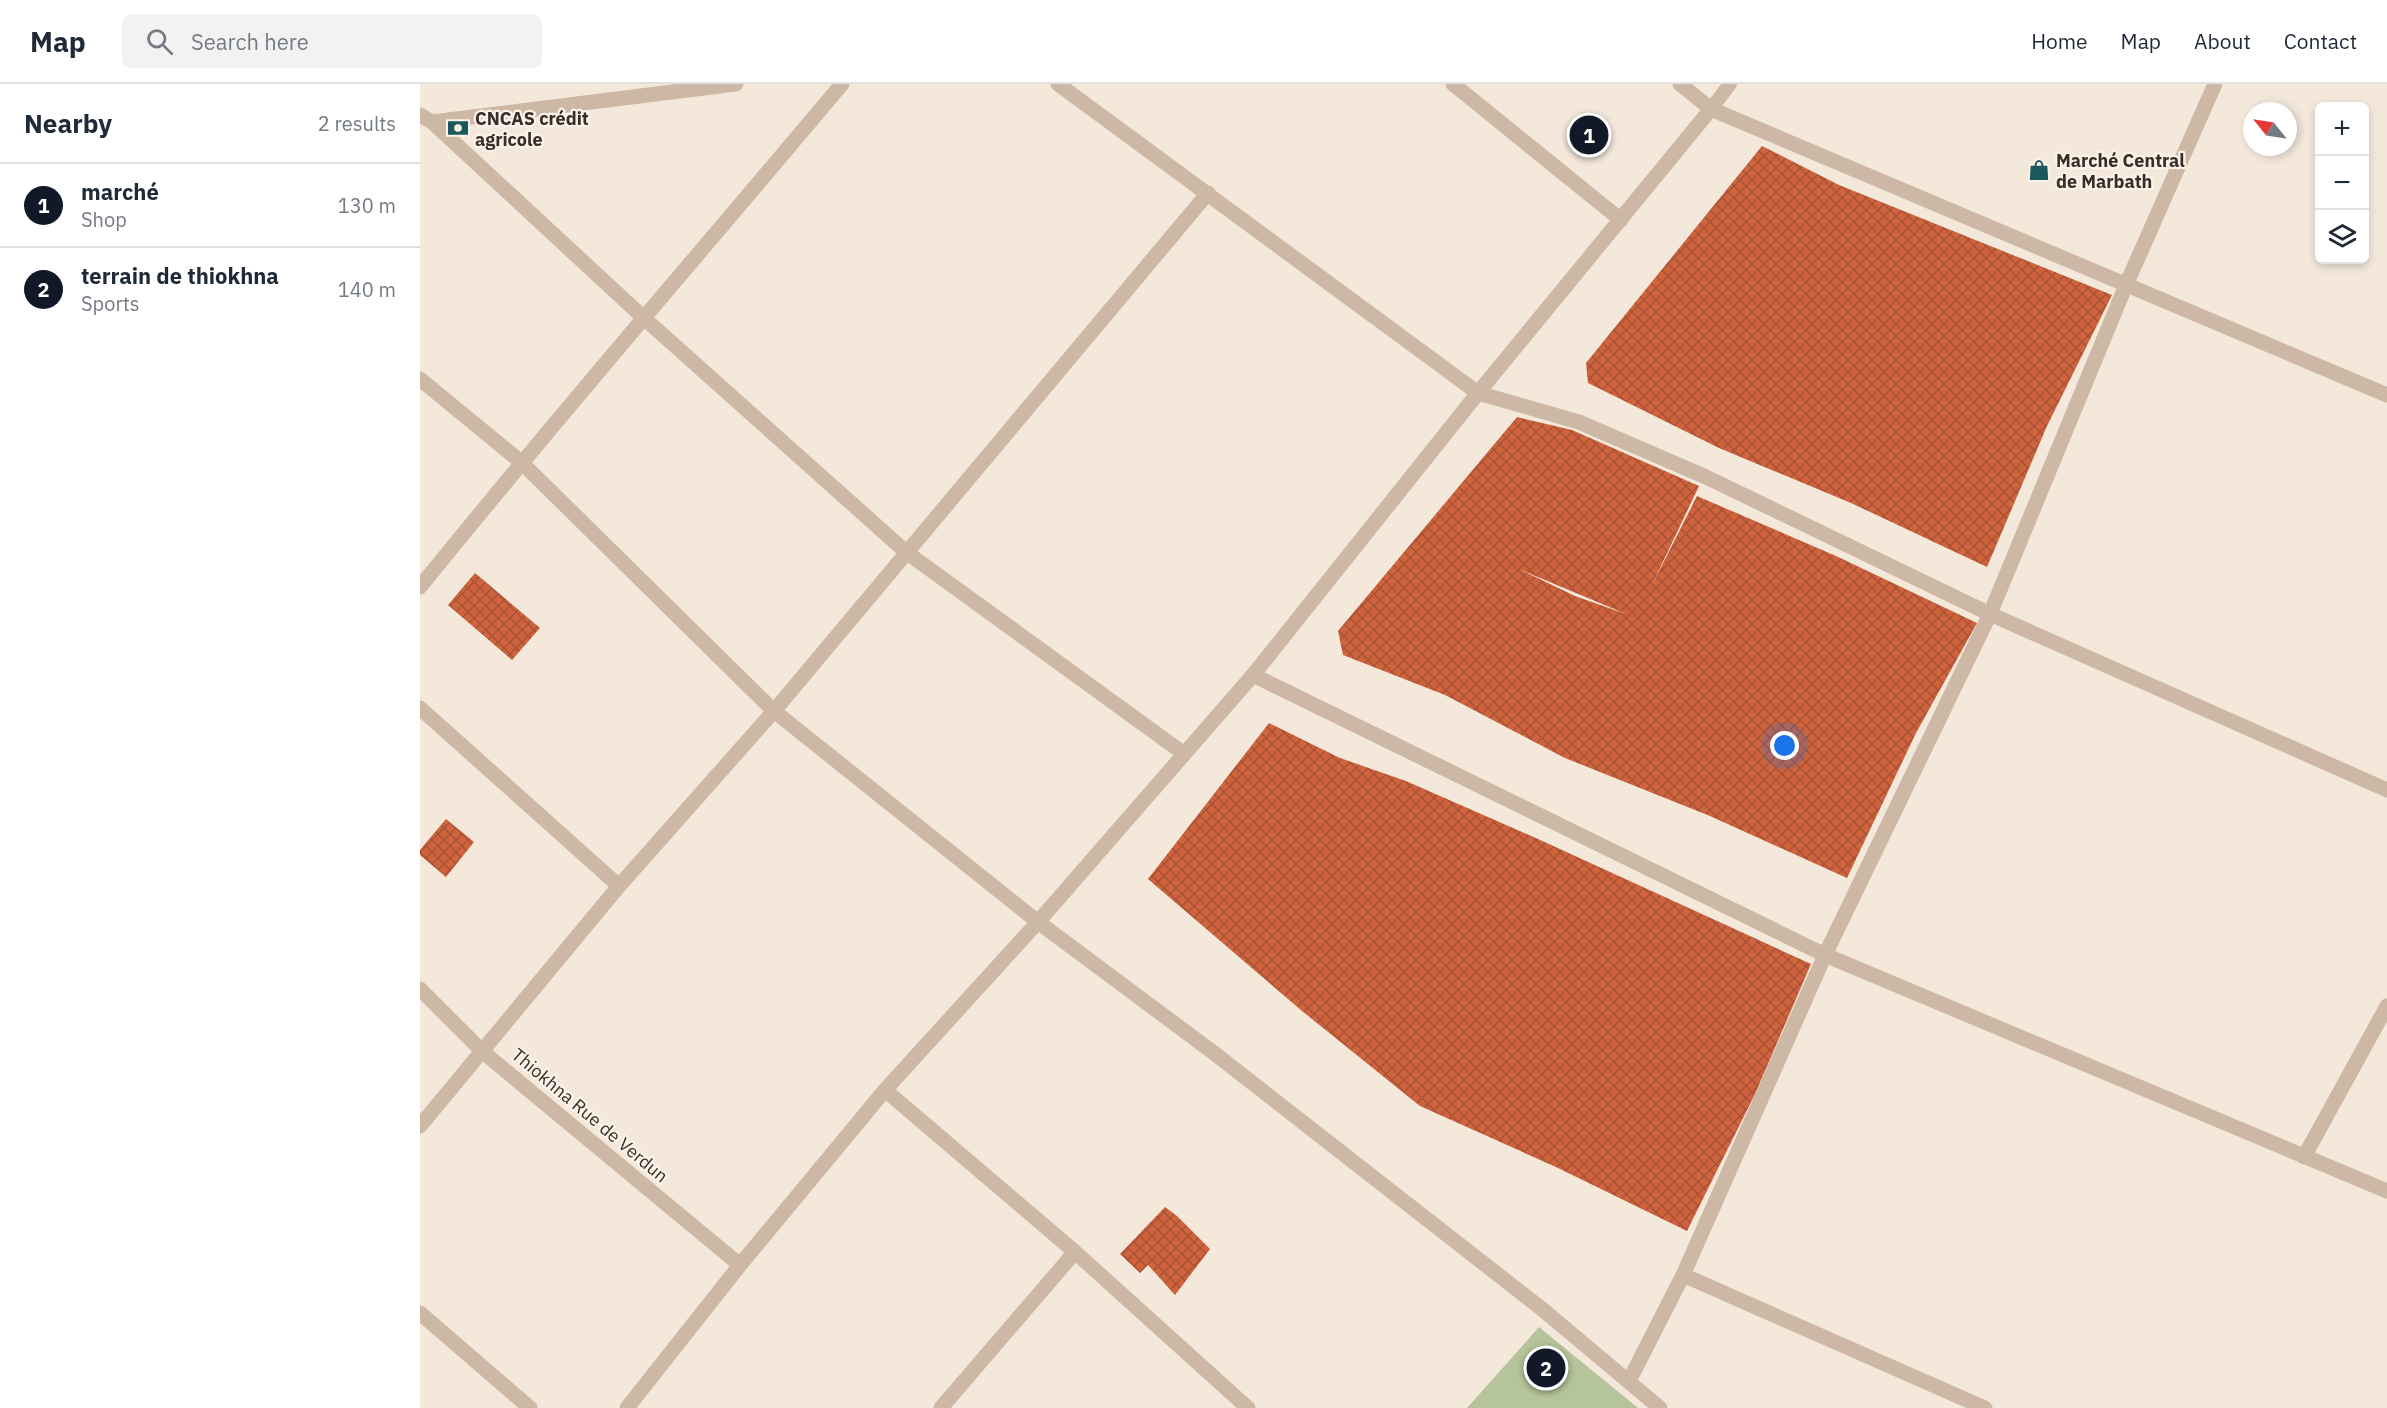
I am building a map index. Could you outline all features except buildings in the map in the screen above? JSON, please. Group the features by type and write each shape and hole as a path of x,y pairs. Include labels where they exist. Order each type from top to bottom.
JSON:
{"street":[{"path":"426,118 736,84"},
{"path":"420,587 521,462 645,320 842,84"},
{"path":"1059,84 1478,393 1579,422 1706,477 1990,614 2387,790"},
{"path":"1453,84 1621,220"},
{"path":"1680,84 1711,109 2387,396"},
{"path":"1629,1381 1683,1275 1825,955 1990,614 2126,285 2215,84"},
{"path":"627,1408 740,1265 885,1090 1038,922 1253,675 1478,393 1711,109"},
{"path":"426,118 645,320 906,552 1183,753"},
{"path":"420,1126 619,886 774,711 1208,193"},
{"path":"420,379 521,462 774,711 904,812 1038,922 1214,1053 1542,1309 1660,1408"},
{"path":"1253,675 1825,955 2387,1191"},
{"path":"420,708 619,886"},
{"name":"Thiokhna Rue de Verdun","path":"420,989 483,1052 740,1265"},
{"path":"2304,1157 2387,1006"},
{"path":"885,1090 1075,1252 1248,1408"},
{"path":"941,1408 1075,1252"},
{"path":"1683,1275 1985,1408"},
{"path":"420,1313 530,1408"}],"lane":[{"path":"1711,109 1730,84"}],"green space":[{"path":"1539,1327 1638,1408 1467,1408"}],"place":[{"name":"CNCAS crédit agricole","path":"458,128"},
{"name":"marché","path":"1589,135"},
{"name":"Marché Central de Marbath","path":"2039,170"},
{"name":"terrain de thiokhna","path":"1546,1368"}]}
